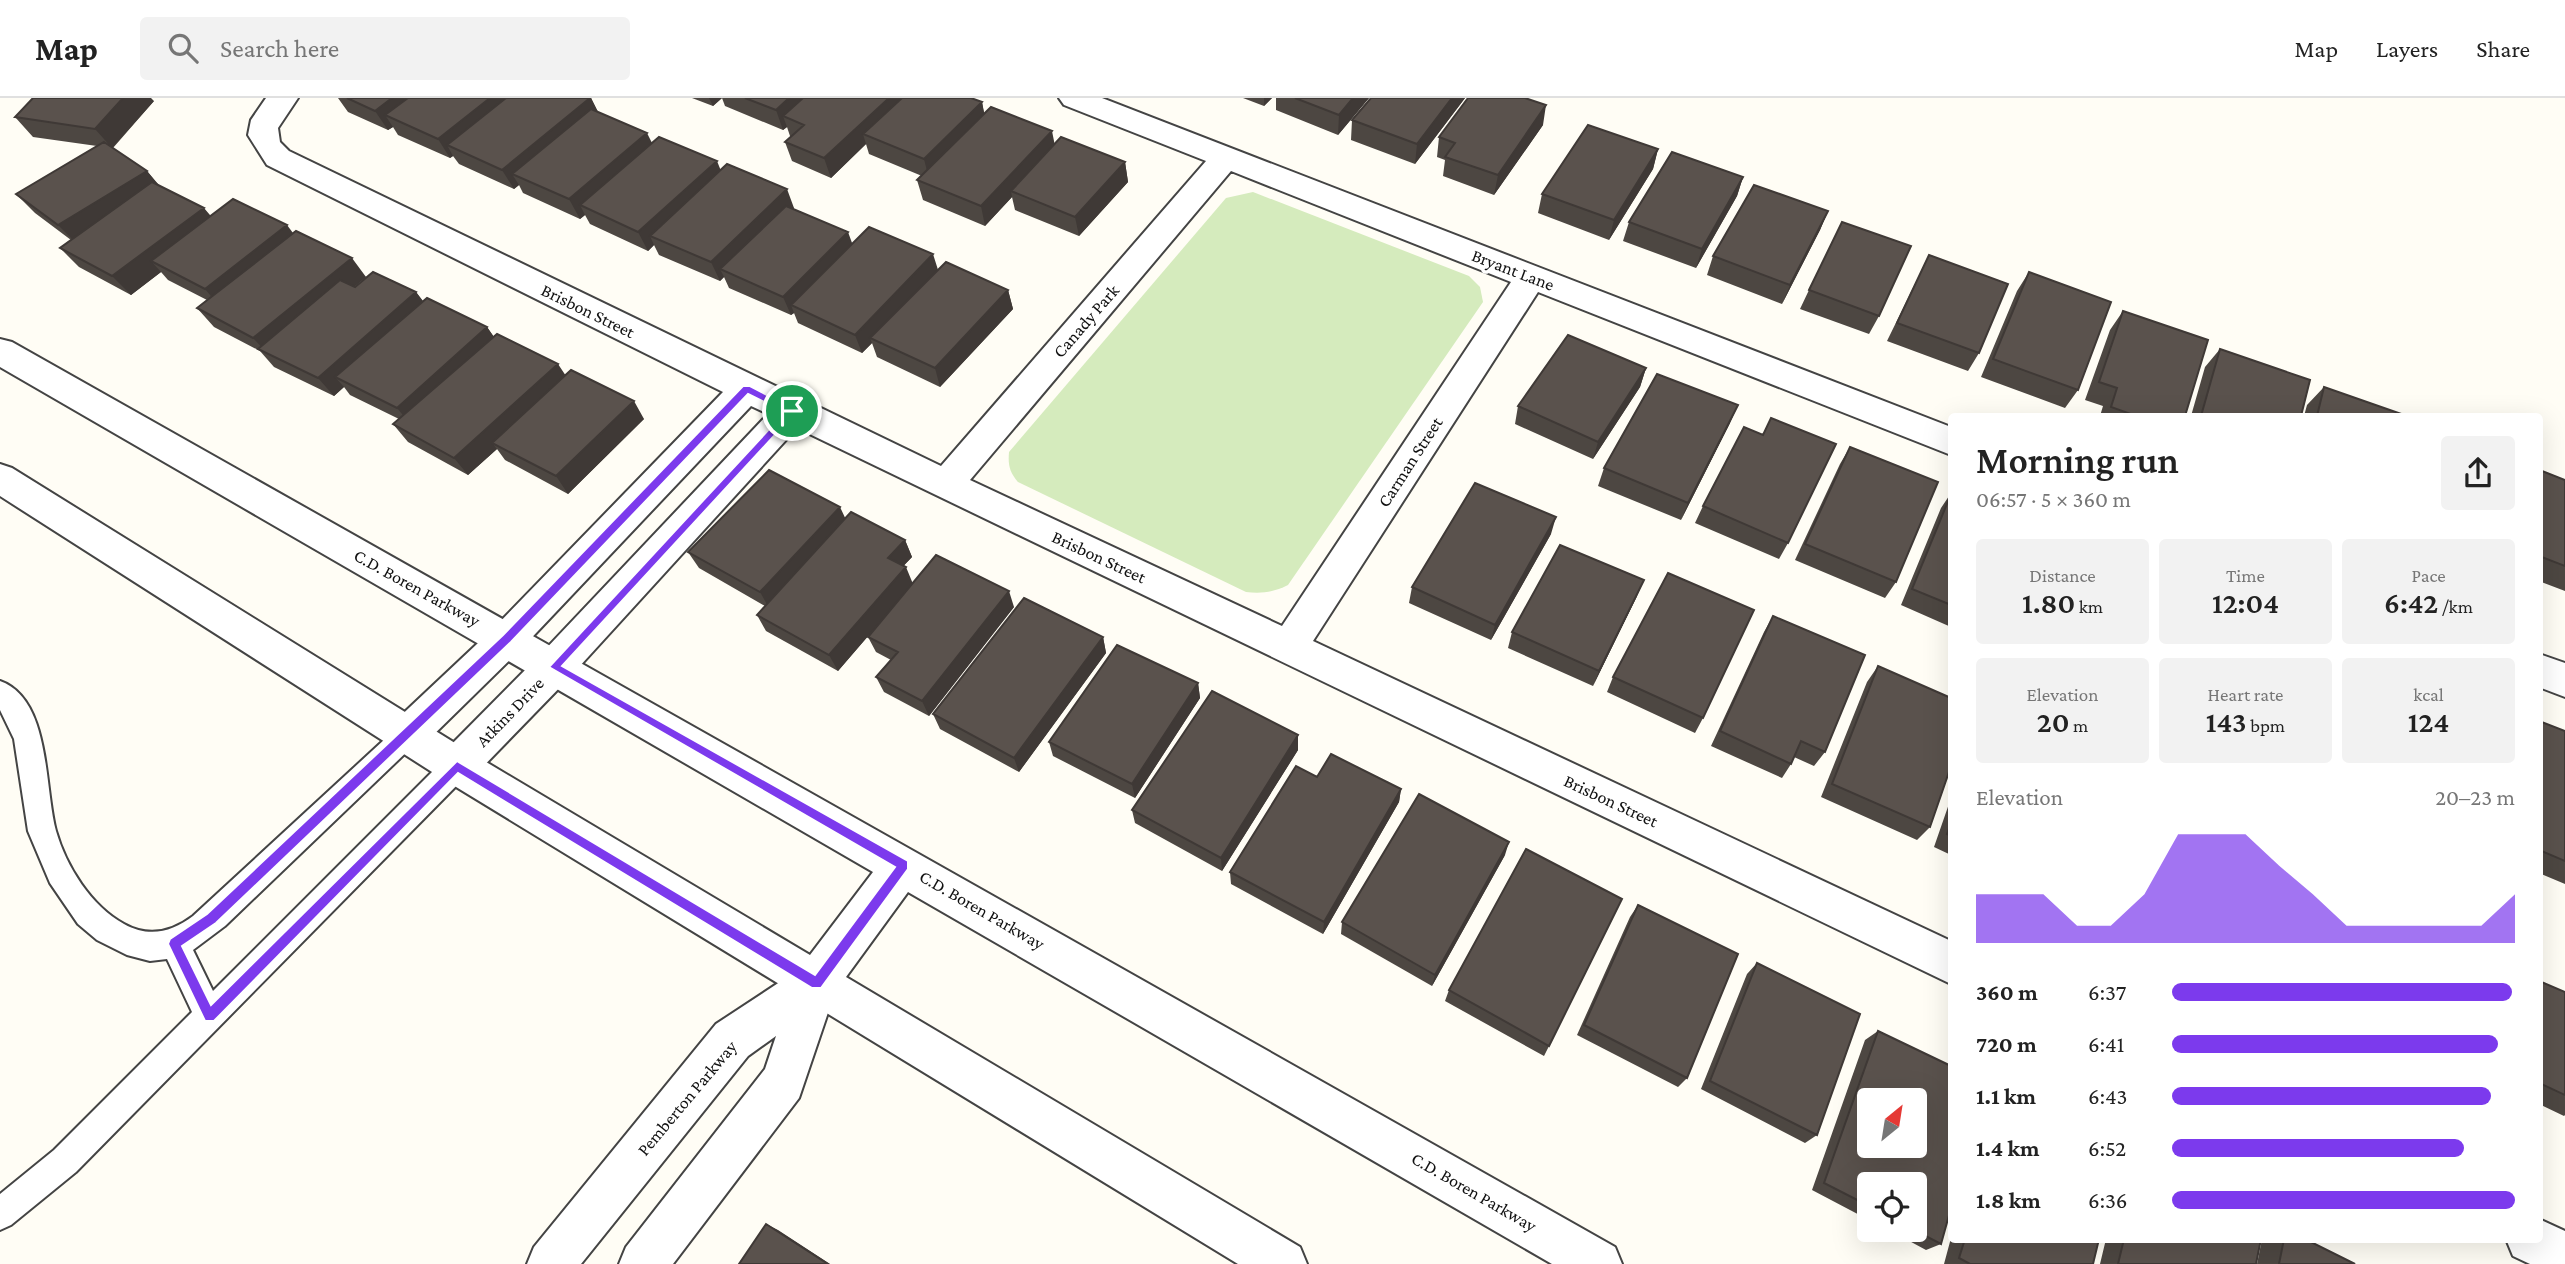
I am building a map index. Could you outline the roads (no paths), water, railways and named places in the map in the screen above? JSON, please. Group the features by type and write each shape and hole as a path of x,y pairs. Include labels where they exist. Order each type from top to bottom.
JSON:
{"street":[{"name":"Brisbon Street","path":"283,98 267,117 262,132 265,147 278,158 792,411 1948,962"},
{"name":"Bryant Lane","path":"1074,98 1948,440"},
{"name":"Canady Park","path":"946,484 1226,158"},
{"name":"Carman Street","path":"1289,647 1531,277"},
{"name":"C.D. Boren Parkway","path":"0,351 1598,1264"},
{"path":"407,735 507,639 747,389"},
{"name":"Atkins Drive","path":"457,766 554,667 792,411"},
{"path":"0,478 457,766 1283,1264"},
{"path":"2543,672 2565,680"},
{"path":"643,1264 783,1082 816,984 903,865"},
{"name":"Pemberton Parkway","path":"551,1264 732,1040 816,984"},
{"path":"2538,1243 2565,1256"}],"lane":[{"path":"0,692 7,697 29,741 42,830 64,884 83,911 110,932 139,945 175,944 212,918 407,735"},
{"path":"0,1214 65,1161 457,766"},
{"path":"175,944 209,1016"}]}
